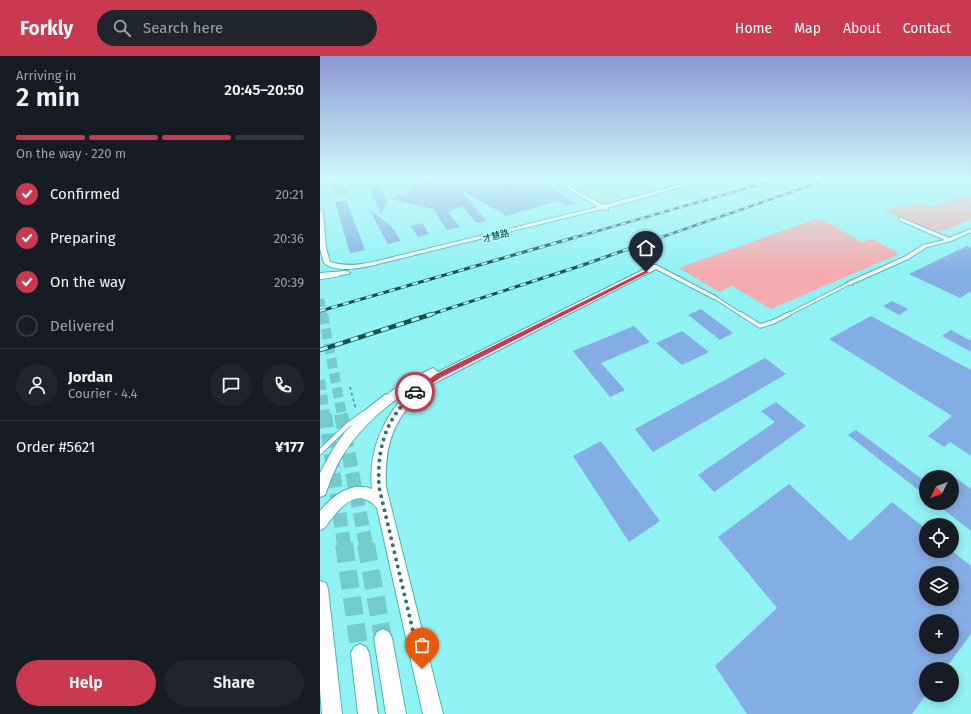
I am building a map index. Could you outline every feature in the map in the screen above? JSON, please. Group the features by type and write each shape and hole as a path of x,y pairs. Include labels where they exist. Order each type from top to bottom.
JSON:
{"main road":[{"path":"320,492 338,452 349,436 366,418 410,384 641,269 656,267"},
{"path":"433,714 379,487 378,466 385,434 401,406 419,388 438,376 656,267"},
{"path":"320,523 334,504 345,497 360,492 370,493 383,504"},
{"path":"320,589 332,714"},
{"path":"383,638 396,714"},
{"path":"360,653 368,714"}],"street":[{"name":"才慧路","path":"323,261 336,268 360,267 600,210"},
{"name":"才慧路","path":"320,275 345,273 600,210"},
{"path":"320,212 323,261"},
{"path":"900,219 949,240"},
{"path":"848,284 906,258 925,246 949,240 971,230"},
{"path":"656,267 714,297"}],"lane":[{"path":"320,278 345,273"},
{"path":"714,297 760,326 773,322 848,284"},
{"path":"320,452 348,425 371,406 389,394 410,384"}],"path":[{"path":"350,387 356,412"}],"shaded area":[{"path":"882,210 971,210 971,219 946,230 934,232"},
{"path":"819,218 862,242 873,239 899,254 771,309 732,286 719,292 679,268"}],"building":[{"path":"337,210 350,210 365,250 350,253"},
{"path":"369,210 391,226 401,241 388,244"},
{"path":"433,210 453,210 448,212 460,227 447,230"},
{"path":"465,210 477,210 487,221 476,223"},
{"path":"495,210 528,210 506,216"},
{"path":"422,223 429,234 418,237 411,226"},
{"path":"967,246 971,248 971,291 960,298 909,274"},
{"path":"892,301 908,309 899,315 883,306"},
{"path":"701,309 733,333 720,340 688,315"},
{"path":"871,316 971,370 971,456 950,442 944,447 928,436 952,416 829,339"},
{"path":"634,326 650,342 601,363 625,390 610,397 573,351"},
{"path":"951,330 971,341 971,352 942,336"},
{"path":"682,331 709,352 682,365 656,343"},
{"path":"765,358 786,374 653,452 635,429"},
{"path":"776,402 806,426 714,492 698,475 775,422 761,411"},
{"path":"856,430 919,477 919,491 848,435"},
{"path":"601,441 660,521 629,542 573,456"},
{"path":"959,480 971,489 971,531 959,522 959,518 954,518 944,510 959,510"},
{"path":"789,484 850,541 892,502 919,523 919,558 959,558 959,557 971,566 971,634 959,650 959,614 919,614 919,654 956,654 950,662 919,662 919,702 921,702 912,714 747,714 715,666 777,608 718,537"}],"tunnel":[{"path":"320,299 323,315"},
{"path":"323,314 342,415"},
{"path":"320,380 325,415"},
{"path":"325,414 344,545"},
{"path":"341,414 366,545"},
{"path":"344,544 360,653"},
{"path":"366,544 383,638"}],"railway":[{"path":"573,238 672,210"},
{"path":"659,238 741,210"},
{"path":"320,311 576,237"},
{"path":"429,315 580,266 662,237"},
{"path":"320,350 432,314"}],"way so far":[{"path":"415,392 401,406 385,434 380,451 378,466 379,487 422,669"}],"route":[{"path":"415,392 427,382 438,376 646,272"}]}
